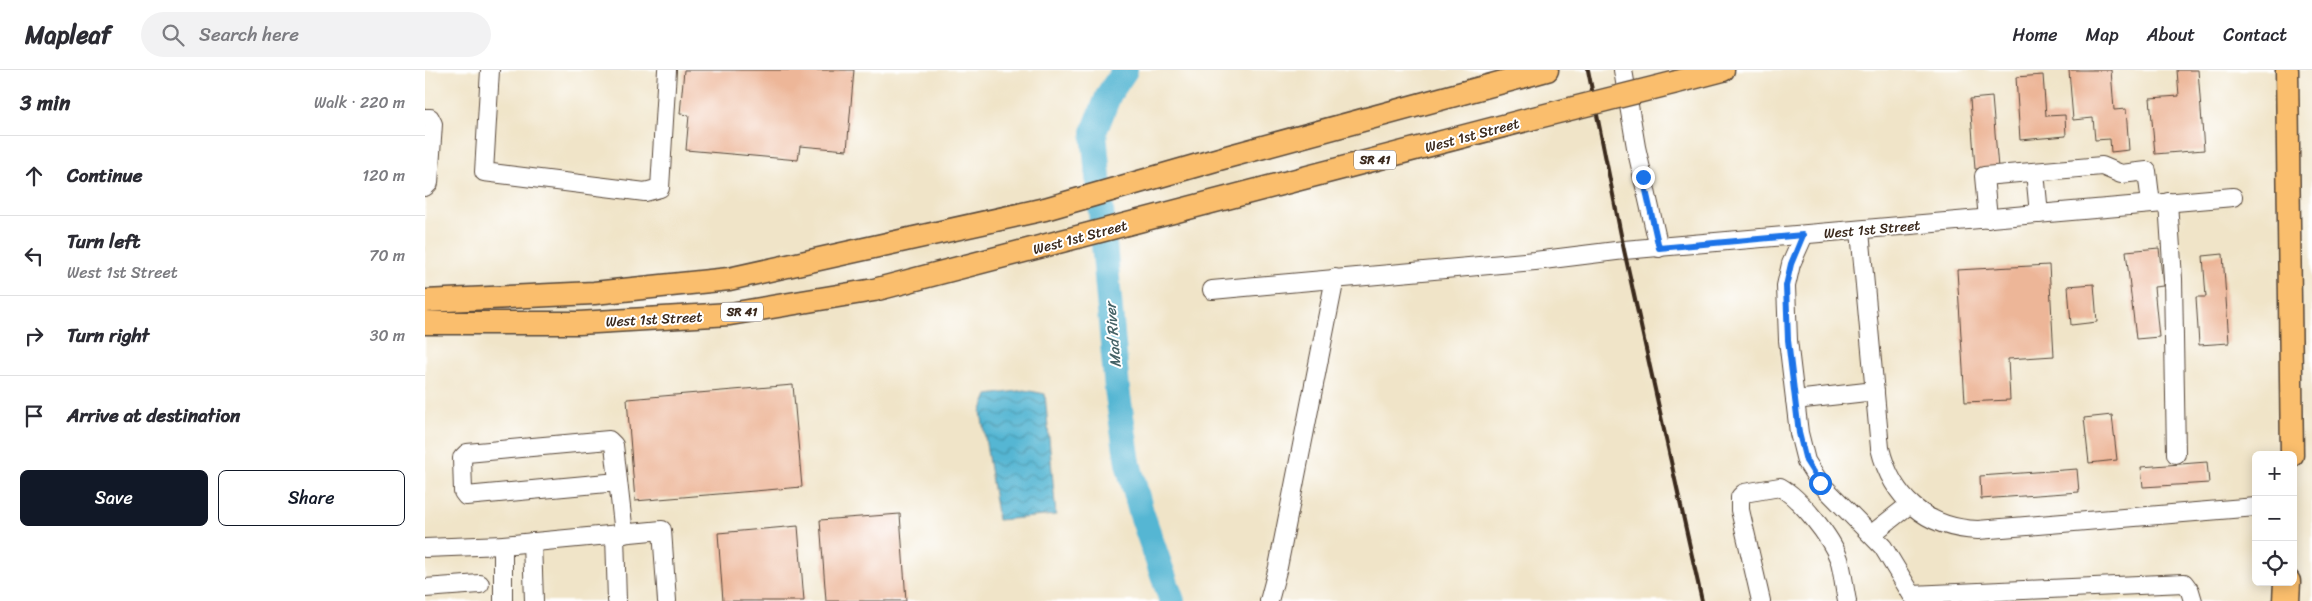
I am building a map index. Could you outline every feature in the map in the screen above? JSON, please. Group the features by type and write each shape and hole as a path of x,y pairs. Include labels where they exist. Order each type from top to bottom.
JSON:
{"highway":[{"path":"2286,601 2287,586"}],"main road":[{"path":"425,301 595,293 729,279 1045,209 1219,159 1547,70"},
{"name":"West 1st Street","path":"425,324 579,323 730,314 874,290 1723,70"},
{"path":"2287,70 2292,451"}],"street":[{"path":"490,70 484,172 645,192 659,188 667,70"},
{"path":"1623,70 1636,147 1659,248"},
{"path":"425,118 429,118 433,124 429,183 425,187"},
{"path":"1987,219 1984,176 2102,166 2121,174 2147,171 2159,203 2173,279 2176,454"},
{"path":"2035,172 2039,214"},
{"name":"West 1st Street","path":"1212,290 1535,261 1624,250 1860,231 2233,197"},
{"path":"1860,231 1875,391 1884,462 1890,478 1911,504 1930,519 1945,526 1961,530 1978,530 2252,507"},
{"path":"1803,235 1791,264 1786,286 1788,340 1799,433 1806,461 1820,483 1883,547 1908,599 2184,583 2190,591 2193,601"},
{"path":"1269,601 1278,568 1335,278"},
{"path":"1795,400 1875,391"},
{"path":"617,601 618,482 614,445 609,440 467,453 462,458 463,492 466,496 618,482"},
{"path":"1761,601 1740,510 1740,497 1744,493 1780,487 1802,505 1823,532 1839,558 1847,601"},
{"path":"1872,534 1911,504"},
{"path":"425,548 532,542 662,530 667,601"},
{"path":"532,542 534,601"},
{"path":"503,544 503,601"},
{"path":"425,588 480,584"}],"water":[{"path":"1025,390 1045,394 1056,515 998,520 981,412 988,395"}],"building":[{"path":"684,70 854,70 847,150 800,146 798,160 686,150 689,115 680,114"},
{"path":"2069,70 2111,70 2114,110 2126,109 2129,150 2111,152 2110,139 2095,140 2093,118 2073,120"},
{"path":"2177,70 2198,70 2204,150 2155,154 2150,98 2179,96"},
{"path":"2043,75 2046,116 2065,115 2066,136 2020,140 2016,77"},
{"path":"1992,97 1998,168 1975,169 1970,99"},
{"path":"2159,248 2163,286 2154,287 2159,337 2136,339 2126,251"},
{"path":"2223,254 2229,343 2199,345 2196,297 2206,297 2203,256"},
{"path":"2049,265 2054,356 2008,359 2010,400 1965,402 1957,270"},
{"path":"2094,284 2097,322 2071,325 2068,286"},
{"path":"793,385 802,487 635,501 627,399"},
{"path":"2112,415 2117,460 2089,463 2084,418"},
{"path":"2207,462 2209,483 2143,487 2141,467"},
{"path":"2077,469 2079,492 1981,499 1980,476"},
{"path":"900,514 906,601 826,601 820,520"},
{"path":"798,526 804,601 723,601 718,533"}],"waterway":[{"name":"Mad River","path":"1125,70 1109,94 1094,132 1117,389 1128,463 1141,512 1172,601"}],"railway":[{"path":"1588,70 1624,250 1702,601"}],"route":[{"path":"1643,177 1659,248 1803,235 1791,264 1786,286 1788,340 1799,433 1806,461 1820,483"}]}
